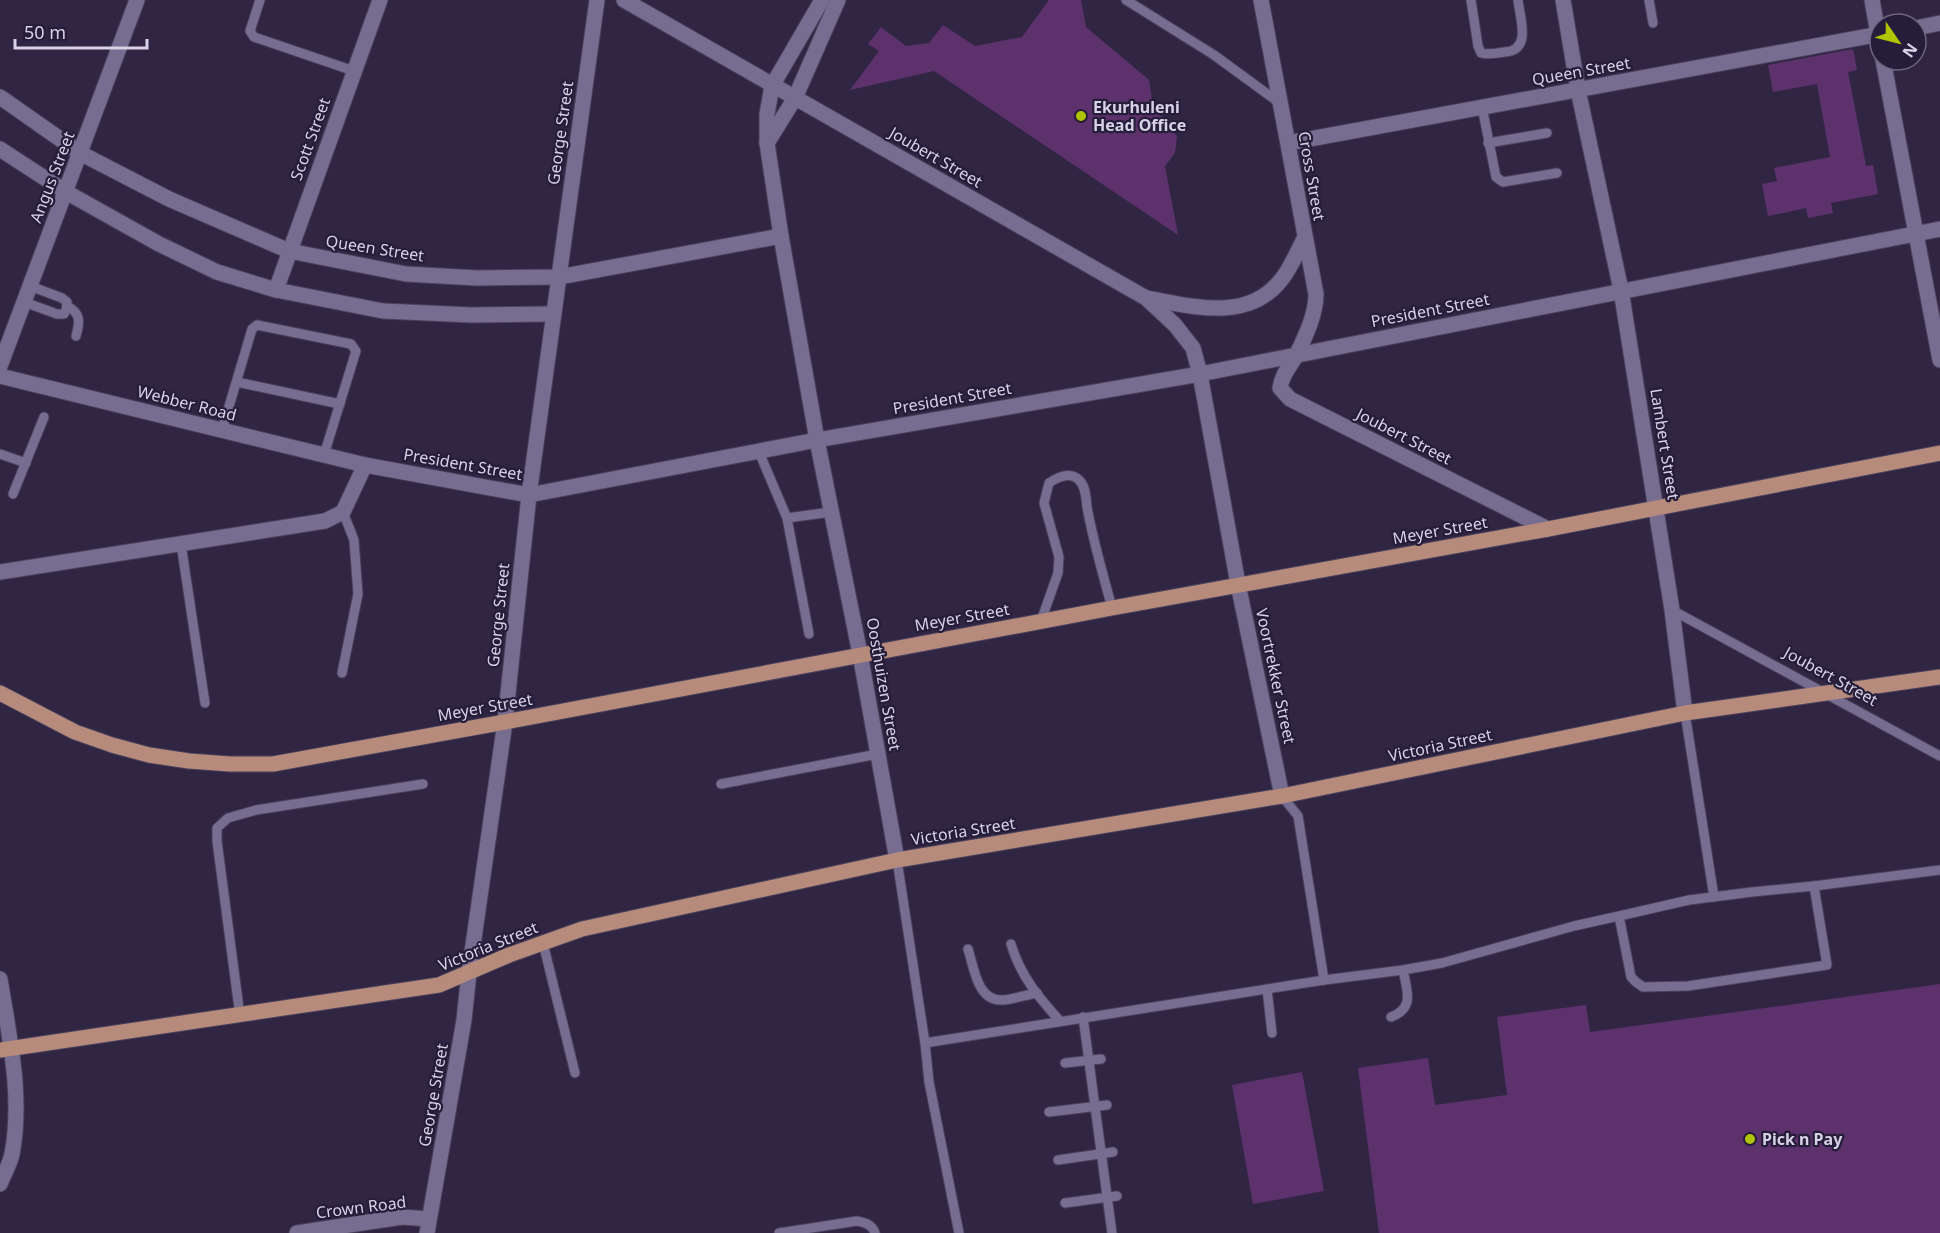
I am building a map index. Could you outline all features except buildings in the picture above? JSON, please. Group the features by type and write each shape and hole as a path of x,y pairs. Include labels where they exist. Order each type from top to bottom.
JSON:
{"main road":[{"name":"Meyer Street","path":"0,693 75,732 149,755 222,764 273,764 1238,584 1548,529 1940,453"},
{"name":"Victoria Street","path":"6,1049 439,985 509,955 582,929 897,860 1282,796 1685,713 1940,677"}],"street":[{"name":"Angus Street","path":"0,366 138,0"},
{"name":"Scott Street","path":"276,290 380,0"},
{"name":"George Street","path":"428,1226 464,1020 505,722 529,495 597,0"},
{"name":"Joubert Street","path":"624,0 1146,298 1175,325 1193,348 1200,374"},
{"path":"772,86 822,0"},
{"path":"767,143 795,98 838,0"},
{"name":"Cross Street","path":"1261,0 1316,294 1316,306 1296,356"},
{"name":"Lambert Street","path":"1563,0 1578,90 1621,291 1657,508 1685,713"},
{"name":"Queen Street","path":"1288,143 1868,40"},
{"path":"1885,72 1940,360"},
{"name":"Oosthuizen Street","path":"772,86 767,114 767,143 781,236 817,440 860,654 897,860"},
{"name":"Queen Street","path":"0,97 81,153 169,199 289,251 406,274 477,278 559,277 781,236"},
{"path":"0,149 66,192 159,244 217,272 276,290 382,311 471,315 553,314"},
{"name":"President Street","path":"364,465 529,495 817,440 1296,356 1940,229"},
{"path":"1146,298 1209,309 1237,307 1262,297 1281,280 1304,239"},
{"name":"Joubert Street","path":"1296,356 1281,380 1281,388 1290,399 1548,529"},
{"name":"Voortrekker Street","path":"1200,374 1238,584 1282,796"},
{"name":"Webber Road","path":"0,376 364,465"},
{"path":"0,572 325,521 344,512 364,465"},
{"path":"0,979 6,1049 16,1096 12,1156 1,1180"},
{"name":"Crown Road","path":"297,1233 402,1217 428,1226"}],"lane":[{"path":"260,0 250,31 254,37 354,71"},
{"path":"1126,0 1214,55 1281,104"},
{"path":"1471,0 1478,46 1480,53 1486,54 1513,52 1518,48 1522,41 1518,0"},
{"path":"1649,0 1653,23"},
{"path":"1482,108 1496,177 1499,180 1503,182 1557,173"},
{"path":"1488,143 1547,133"},
{"path":"30,286 65,302 74,309 80,324 76,336"},
{"path":"24,302 57,314 64,314 65,302"},
{"path":"222,430 252,329 257,325 351,344 356,351 324,455"},
{"path":"237,382 340,404"},
{"path":"13,494 44,417"},
{"path":"759,452 787,518 809,634"},
{"path":"0,454 26,463"},
{"path":"1041,621 1058,573 1059,557 1044,503 1049,483 1058,477 1071,476 1079,480 1083,486 1112,608"},
{"path":"342,673 358,594 354,540 344,512"},
{"path":"787,518 831,512"},
{"path":"181,544 205,703"},
{"name":"Joubert Street","path":"1672,610 1940,756"},
{"name":"Lambert Street","path":"1685,713 1714,897"},
{"path":"722,784 878,754"},
{"path":"240,1016 217,828 228,818 256,810 423,784"},
{"name":"Voortrekker Street","path":"1282,796 1298,816 1324,980"},
{"name":"Oosthuizen Street","path":"897,860 929,1082 958,1233"},
{"path":"925,1043 1442,963 1574,926 1689,900 1940,870"},
{"path":"1619,916 1632,976 1643,987 1689,986 1809,968 1827,965 1814,886"},
{"path":"543,943 575,1073"},
{"path":"1011,944 1016,961 1037,993 1060,1021"},
{"path":"968,948 980,986 988,997 1004,1000 1037,993"},
{"path":"1391,1017 1400,1014 1406,1006 1408,996 1403,970"},
{"path":"1267,989 1272,1033"},
{"path":"1083,1017 1112,1233"},
{"path":"1065,1063 1101,1059"},
{"path":"1049,1112 1107,1105"},
{"path":"1058,1160 1113,1152"},
{"path":"1065,1203 1117,1196"},
{"path":"779,1233 857,1221 867,1223 874,1233"}],"place":[{"name":"Ekurhuleni Head Office","path":"1081,116"},
{"name":"Pick n Pay","path":"1750,1139"}]}
